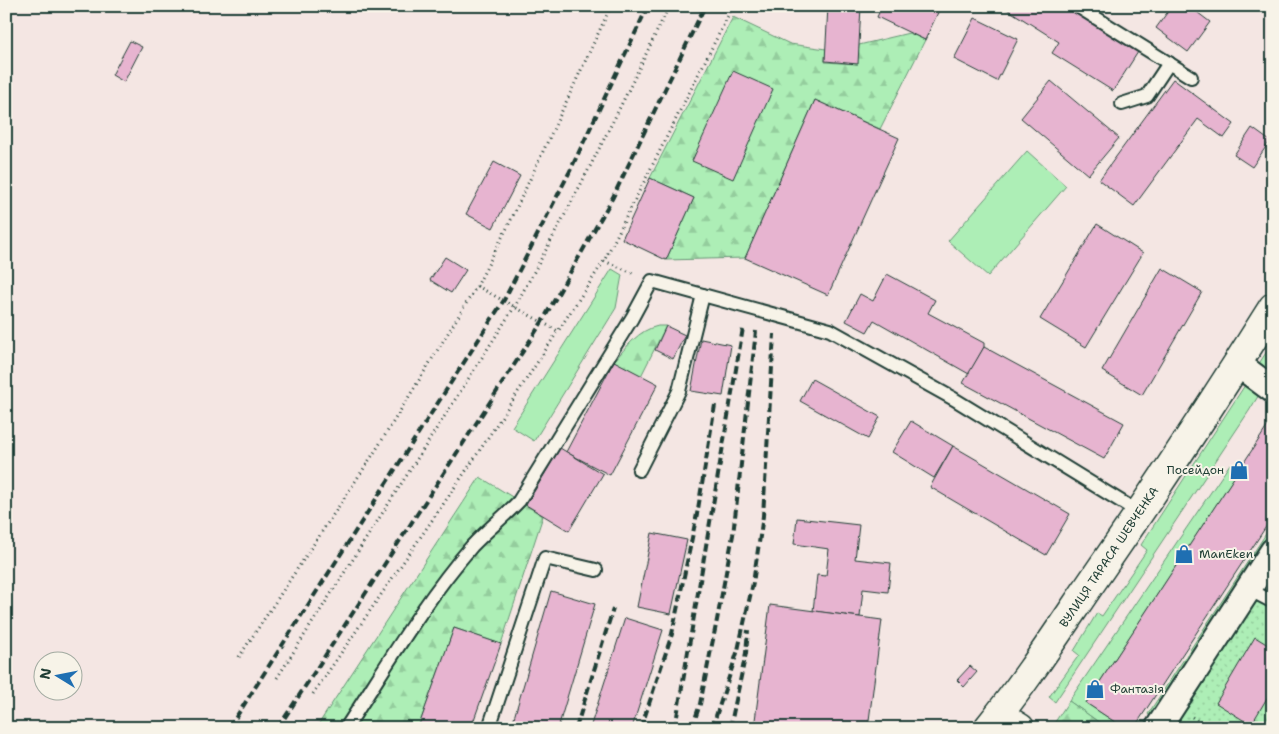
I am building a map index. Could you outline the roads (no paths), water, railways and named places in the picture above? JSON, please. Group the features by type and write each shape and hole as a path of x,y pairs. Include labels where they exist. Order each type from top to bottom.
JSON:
{"main road":[{"name":"ВУЛИЦЯ ТАРАСА ШЕВЧЕНКА","path":"1002,724 1068,618 1238,364 1273,306"}],"street":[{"path":"1238,364 1273,390"},
{"path":"1158,728 1273,551"}],"lane":[{"path":"1077,6 1191,78"},
{"path":"1122,104 1147,96 1169,63"},
{"path":"346,728 427,604 473,546 519,501 632,318 652,281 830,330 954,399 1140,513"},
{"path":"639,470 680,391 703,295"},
{"path":"489,728 545,558 596,570"},
{"path":"1248,589 1273,602"}],"railway":[{"path":"229,728 504,300 569,173 648,6"},
{"path":"278,728 542,322 613,197 705,6"},
{"path":"675,728 743,328"},
{"path":"692,728 700,704 733,535 756,331"},
{"path":"711,728 738,650 753,583 763,516 774,334"},
{"path":"641,728 672,634 698,509 715,405"},
{"path":"576,728 613,609"},
{"path":"730,728 746,653 748,630"}],"place":[{"name":"Посейдон","path":"1239,470"},
{"name":"ManEken","path":"1184,554"},
{"name":"Фантазiя","path":"1095,689"}]}
